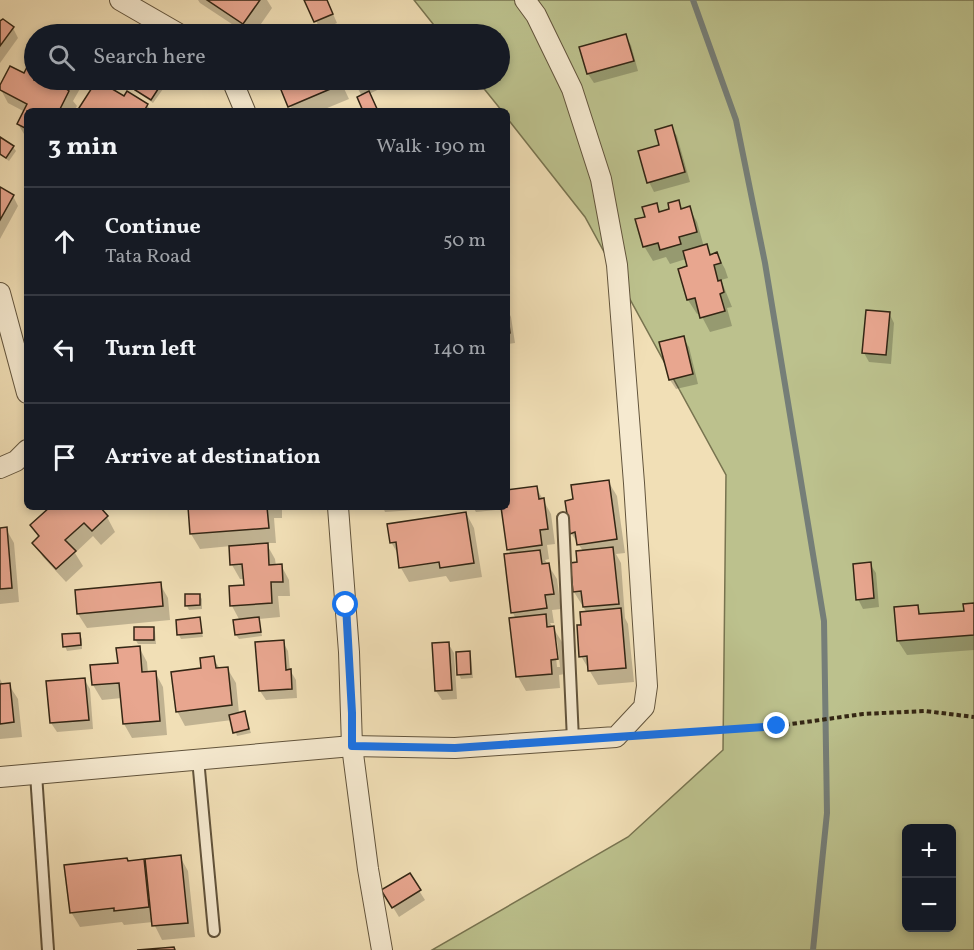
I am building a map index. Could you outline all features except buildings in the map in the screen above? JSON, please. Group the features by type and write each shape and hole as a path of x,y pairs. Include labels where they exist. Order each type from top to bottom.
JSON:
{"street":[{"path":"120,0 162,24"},
{"path":"0,777 352,746 455,748 616,738 644,707 647,686 617,265 601,179 572,90 536,15 525,0"},
{"path":"236,90 244,108"},
{"path":"0,293 24,382"},
{"path":"0,468 16,461 24,453"},
{"path":"338,510 349,652 352,746 368,869 382,950"}],"lane":[{"path":"563,518 573,740"},
{"path":"198,759 214,931"},
{"path":"36,774 48,950"}],"path":[{"path":"616,738 777,726 863,714 925,711 974,717"}],"green space":[{"path":"414,0 974,0 974,950 432,950 628,837 723,750 726,475 585,217 510,122 510,108 500,108 485,90 510,90 510,24 433,24"}],"waterway":[{"path":"693,0 736,120 765,263 824,621 827,813 813,950"}],"route":[{"path":"346,605 352,746 455,748 777,726"}]}
